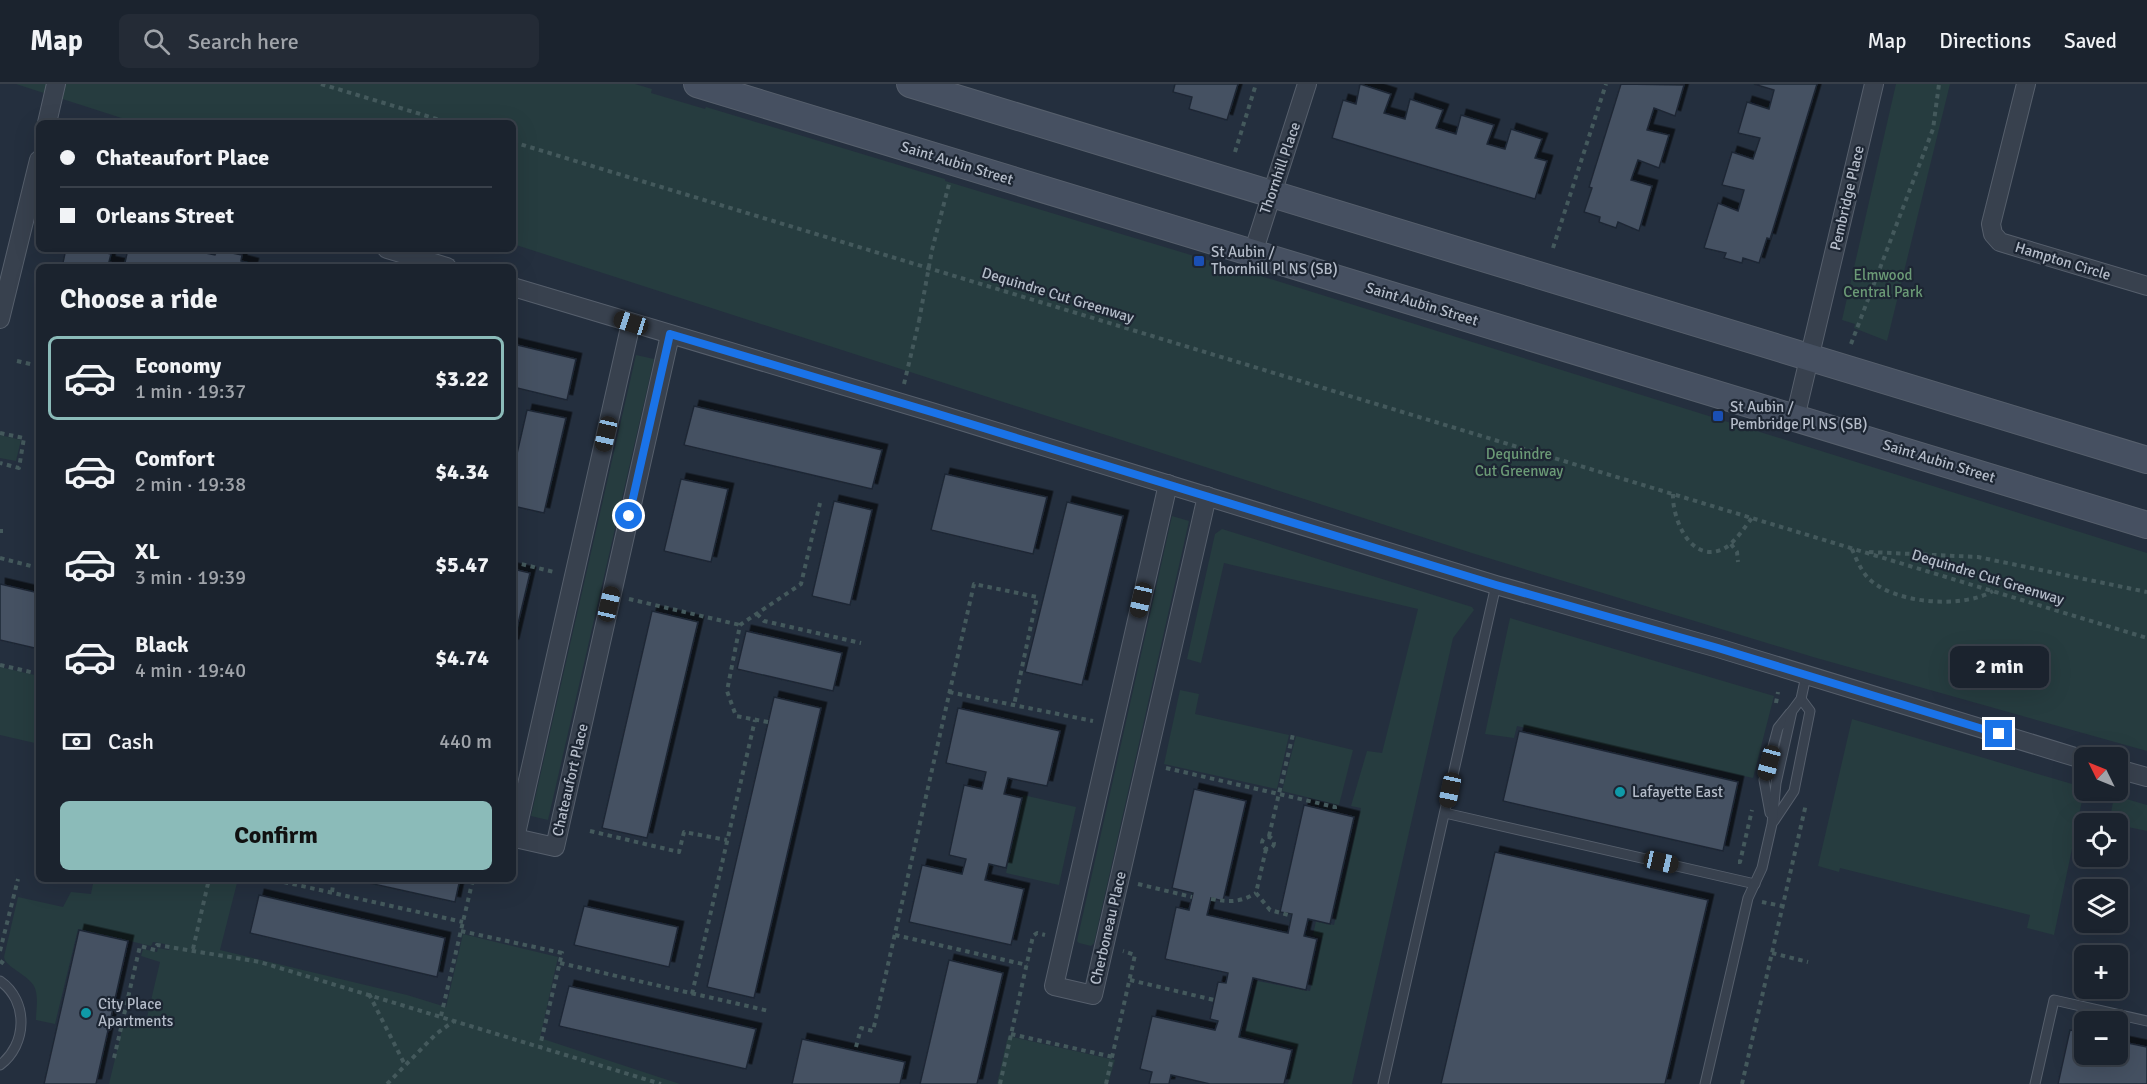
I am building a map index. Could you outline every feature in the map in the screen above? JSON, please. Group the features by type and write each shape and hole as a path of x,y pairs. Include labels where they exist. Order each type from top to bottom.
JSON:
{"main road":[{"name":"Saint Aubin Street","path":"697,84 2147,525"},
{"path":"910,84 2147,460"}],"street":[{"path":"48,120 56,84"},
{"name":"Thornhill Place","path":"1253,253 1307,84"},
{"name":"Pembridge Place","path":"1795,418 1874,84"},
{"name":"Hampton Circle","path":"2026,84 1991,224 1993,234 2000,242 2147,286"},
{"path":"0,319 36,172"},
{"path":"397,252 437,264"},
{"path":"516,288 899,402 1496,585 1718,648 2074,757"},
{"name":"Chateaufort Place","path":"516,834 631,323"},
{"name":"Chateaufort Place","path":"516,838 555,847 670,334"},
{"name":"Cherboneau Place","path":"1168,484 1054,987 1093,995 1207,496"},
{"path":"2128,772 2147,777"}],"lane":[{"path":"1383,1084 1496,585"},
{"path":"1705,1084 1748,898 1762,868 1772,824 1776,783 1792,711 1801,699 1806,676"},
{"path":"1772,824 1794,791 1810,711 1801,699"},
{"path":"1445,813 1755,884"},
{"path":"0,981 12,993 18,1005 21,1030 12,1054 0,1065"},
{"path":"2035,1084 2054,1000 2147,1021"}],"path":[{"path":"321,84 440,120"},
{"path":"1235,152 1256,84"},
{"path":"1553,248 1605,84"},
{"path":"1842,367 1933,129 1939,84"},
{"name":"Dequindre Cut Greenway","path":"516,143 2147,638"},
{"path":"899,402 919,321 932,250 950,180"},
{"path":"17,361 36,365"},
{"path":"0,433 24,438 19,468 0,463"},
{"path":"1673,494 1675,514 1684,534 1693,544 1710,552 1731,544 1752,518"},
{"path":"768,722 736,716 726,691 740,625 801,584 820,503"},
{"path":"1731,544 1737,552 1738,561"},
{"path":"1852,548 1858,564 1867,577 1887,590 1908,597 1955,602 1976,599 1993,591"},
{"path":"1862,551 1978,557 2147,592"},
{"path":"0,558 36,567"},
{"path":"516,563 560,573"},
{"path":"856,1047 861,1028 873,1031 974,584 1037,597 1014,705"},
{"path":"626,598 740,625"},
{"path":"757,614 764,621 861,643"},
{"path":"0,665 36,673"},
{"path":"949,692 1099,722"},
{"path":"1776,704 1778,692"},
{"path":"692,994 755,720"},
{"path":"1269,836 1274,840 1274,844 1272,848 1266,849 1261,845 1262,840 1269,836 1293,734"},
{"path":"1160,766 1335,807 1335,812"},
{"path":"1742,1084 1807,799"},
{"path":"1735,861 1740,862 1753,806"},
{"path":"590,831 679,852 684,832 727,840"},
{"path":"1210,898 1234,903 1245,900 1256,893 1266,849"},
{"path":"0,951 18,879"},
{"path":"193,949 208,882"},
{"path":"284,882 463,922"},
{"path":"332,892 334,882"},
{"path":"441,1017 472,882"},
{"path":"1133,883 1192,897"},
{"path":"1256,893 1270,910 1292,916"},
{"path":"461,931 562,953 540,1046"},
{"path":"1000,1084 1034,936 1037,933 1051,936"},
{"path":"895,935 1027,965"},
{"path":"114,1058 140,946 155,950 157,945 180,950 193,949 261,962 661,1084"},
{"path":"1106,1084 1136,955 1124,952 1120,946"},
{"path":"1772,953 1808,962"},
{"path":"560,963 769,1011"},
{"path":"1131,980 1214,1000"},
{"path":"369,994 405,1065"},
{"path":"387,1084 436,1034 454,1020"},
{"path":"1011,1034 1113,1057"}],"green space":[{"name":"Dequindre Cut Greenway","path":"16,84 635,84 652,89 651,93 705,109 706,107 1274,280 2147,553 2147,751 1813,657 1475,554 516,245 516,120 128,120"},
{"name":"Elmwood Central Park","path":"1896,84 1950,84 1887,341 1854,328 1855,324 1842,320"},
{"path":"636,355 654,359 548,820 531,816"},
{"path":"0,435 21,440 16,461 0,458"},
{"path":"1172,516 1189,521 1094,943 1091,946 1077,941"},
{"path":"1222,529 1472,607 1474,610 1453,638 1352,1084 1288,1084 1296,1047 1245,1034 1257,981 1310,991 1322,938 1313,935 1316,921 1334,925 1361,808 1351,806 1367,751 1382,753 1418,609 1224,563 1201,663 1187,659 1215,534"},
{"path":"1510,618 1774,696 1753,778 1517,726 1514,738 1485,734"},
{"path":"0,667 36,675 36,743 0,735"},
{"path":"1180,690 1199,694 1195,714 1289,735 1277,789 1164,764"},
{"path":"1852,719 2074,785 2074,801 2082,801 2079,813 2074,813 2074,839 2054,935 2027,928 2030,915 1840,868 1839,872 1818,866"},
{"path":"1296,736 1353,750 1339,805 1282,791"},
{"path":"1023,795 1076,807 1059,885 1006,873"},
{"path":"2128,799 2147,805 2147,831 2128,827 2128,813 2111,813 2113,802"},
{"path":"93,882 237,882 220,950 407,995 446,1007 463,934 558,957 540,1038 680,1084 109,1084 124,1021 145,1026 160,962 141,956 143,949 157,952 158,948 169,950 170,945 153,942 151,946 78,929 55,1024 36,1020 37,999 34,986 8,964 4,957 18,897 63,907 71,892 91,894"},
{"path":"1008,1036 1115,1060 1108,1084 997,1084"}],"building":[{"path":"1175,84 1238,84 1227,120 1189,109 1192,97 1173,92"},
{"path":"1360,84 1391,94 1384,113 1405,119 1410,99 1443,110 1436,128 1456,134 1461,115 1494,125 1487,144 1505,149 1511,129 1542,139 1535,158 1547,161 1535,199 1332,138 1343,100 1356,104"},
{"path":"1621,84 1684,85 1675,116 1654,108 1647,130 1669,135 1659,168 1638,160 1631,180 1652,186 1639,231 1618,222 1616,228 1599,222 1600,217 1584,212 1592,188 1589,187"},
{"path":"1754,84 1817,84 1770,239 1767,238 1759,263 1743,258 1742,263 1724,258 1726,253 1704,248 1718,203 1738,211 1744,190 1722,185 1732,152 1753,159 1760,138 1738,133 1747,102 1769,109 1774,90"},
{"path":"65,252 102,252 111,254 109,262 119,264 63,264"},
{"path":"127,252 205,252 215,255 216,252 227,252 242,255 241,261 253,264 125,264"},
{"path":"516,345 576,359 567,400 516,388"},
{"path":"694,406 882,450 872,489 684,445"},
{"path":"527,410 566,418 544,513 516,507 516,458"},
{"path":"945,474 1047,497 1033,554 931,530"},
{"path":"681,479 728,489 711,562 664,551"},
{"path":"834,501 872,510 850,605 812,596"},
{"path":"1067,502 1123,516 1082,685 1025,672"},
{"path":"516,570 530,573 516,632"},
{"path":"0,584 36,592 36,648 0,640"},
{"path":"652,611 698,622 647,838 602,828"},
{"path":"746,631 842,653 833,691 737,669"},
{"path":"774,697 821,708 754,998 707,987"},
{"path":"958,708 1060,731 1047,786 1008,778 1004,794 1022,798 1006,868 989,864 985,880 1024,889 1011,945 909,922 922,865 962,874 966,859 949,855 964,785 982,789 986,772 946,763"},
{"name":"Lafayette East","path":"1519,731 1738,782 1723,851 1503,801"},
{"path":"1194,789 1246,801 1223,901 1211,898 1207,915 1288,933 1292,914 1280,912 1304,805 1354,817 1330,924 1308,919 1304,936 1317,939 1306,990 1253,978 1239,1037 1292,1050 1284,1084 1210,1084 1171,1075 1169,1084 1149,1084 1152,1072 1140,1069 1152,1016 1215,1030 1218,1021 1210,1019 1218,982 1226,983 1228,973 1165,959 1176,907 1189,910 1193,893 1172,888"},
{"path":"1495,852 1708,900 1665,1084 1441,1084"},
{"path":"365,882 459,882 455,902"},
{"path":"259,895 445,938 437,977 250,933"},
{"path":"584,906 678,927 669,967 574,945"},
{"name":"City Place Apartments","path":"79,930 128,941 96,1084 44,1084"},
{"path":"949,960 1003,973 977,1084 920,1084"},
{"path":"569,986 756,1029 746,1069 559,1026"},
{"path":"2070,1030 2074,1031 2074,1065 2128,1065 2128,1043 2147,1047 2147,1084 2058,1084"},
{"path":"802,1039 905,1062 900,1084 792,1084"}],"place":[{"name":"St Aubin / Thornhill Pl NS (SB)","path":"1199,261"},
{"name":"St Aubin / Pembridge Pl NS (SB)","path":"1718,416"},
{"name":"Lafayette East","path":"1620,792"},
{"name":"City Place Apartments","path":"86,1013"}],"route":[{"path":"629,516 670,334 1496,585 1718,648 1999,734"}]}
